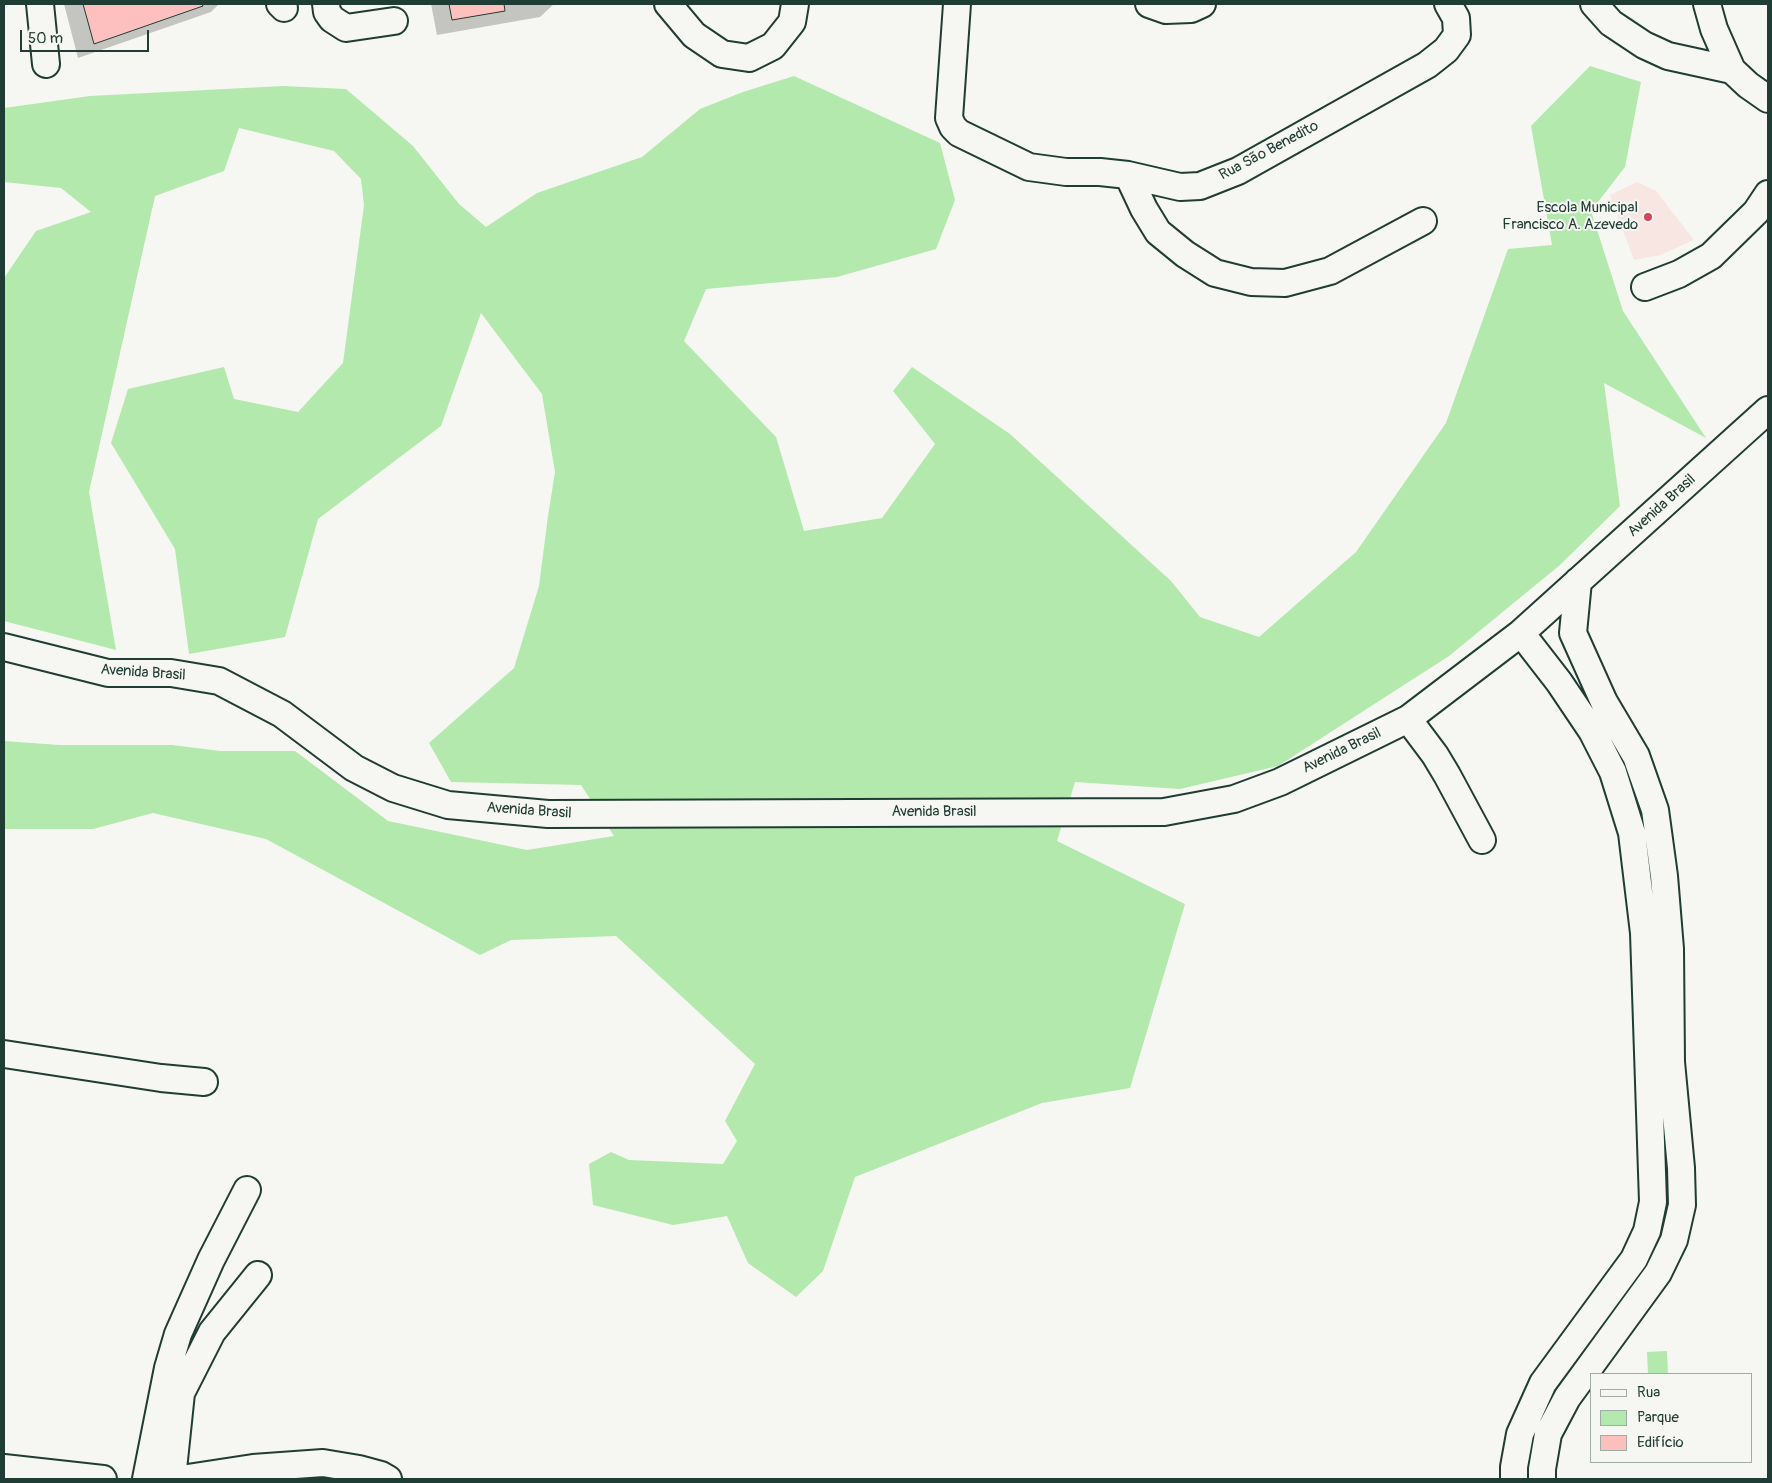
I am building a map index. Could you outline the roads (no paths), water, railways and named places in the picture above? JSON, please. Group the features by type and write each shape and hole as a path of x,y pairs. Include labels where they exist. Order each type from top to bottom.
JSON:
{"street":[{"path":"40,4 46,64"},
{"path":"326,4 327,12 332,19 346,28 394,21"},
{"path":"668,4 694,35 722,54 749,58 773,46 792,22 795,4"},
{"name":"Rua São Benedito","path":"958,4 949,118 952,127 959,133 1029,166 1066,172 1100,172 1128,175 1180,187 1200,186 1238,171 1427,65 1446,50 1458,34 1456,18 1448,4"},
{"path":"1149,4 1166,10 1191,9 1202,4"},
{"path":"1594,4 1611,23 1644,45 1668,56 1732,70"},
{"path":"1707,4 1714,29 1732,70 1748,85 1768,99"},
{"path":"1128,175 1144,209 1158,232 1185,254 1215,273 1251,282 1285,283 1330,271 1423,221"},
{"path":"1645,287 1679,274 1710,256 1756,212 1768,194"},
{"name":"Avenida Brasil","path":"4,647 108,673 171,672 218,681 282,714 354,768 393,788 448,804 548,814 1164,812 1234,799 1280,782 1408,719 1522,633 1768,410"},
{"path":"1514,1479 1514,1467 1520,1434 1543,1383 1634,1259 1647,1231 1653,1202 1659,1062 1670,948 1664,876 1654,810 1636,756 1604,702 1573,633 1578,582"},
{"path":"1522,633 1559,682 1592,731 1613,772 1632,833 1659,1062 1681,1168 1682,1205 1674,1240 1658,1273 1567,1398 1548,1434 1542,1479"},
{"path":"1408,719 1447,775 1482,840"},
{"path":"4,1054 161,1078 204,1082"},
{"path":"146,1479 168,1368 178,1334 211,1260 247,1190"},
{"path":"172,1479 181,1394 212,1332 258,1275"},
{"path":"4,1468 102,1479"},
{"path":"181,1479 253,1468 322,1471 358,1469 381,1475 388,1479"}],"place":[{"name":"Escola Municipal Francisco A. Azevedo","path":"1648,217"}]}
